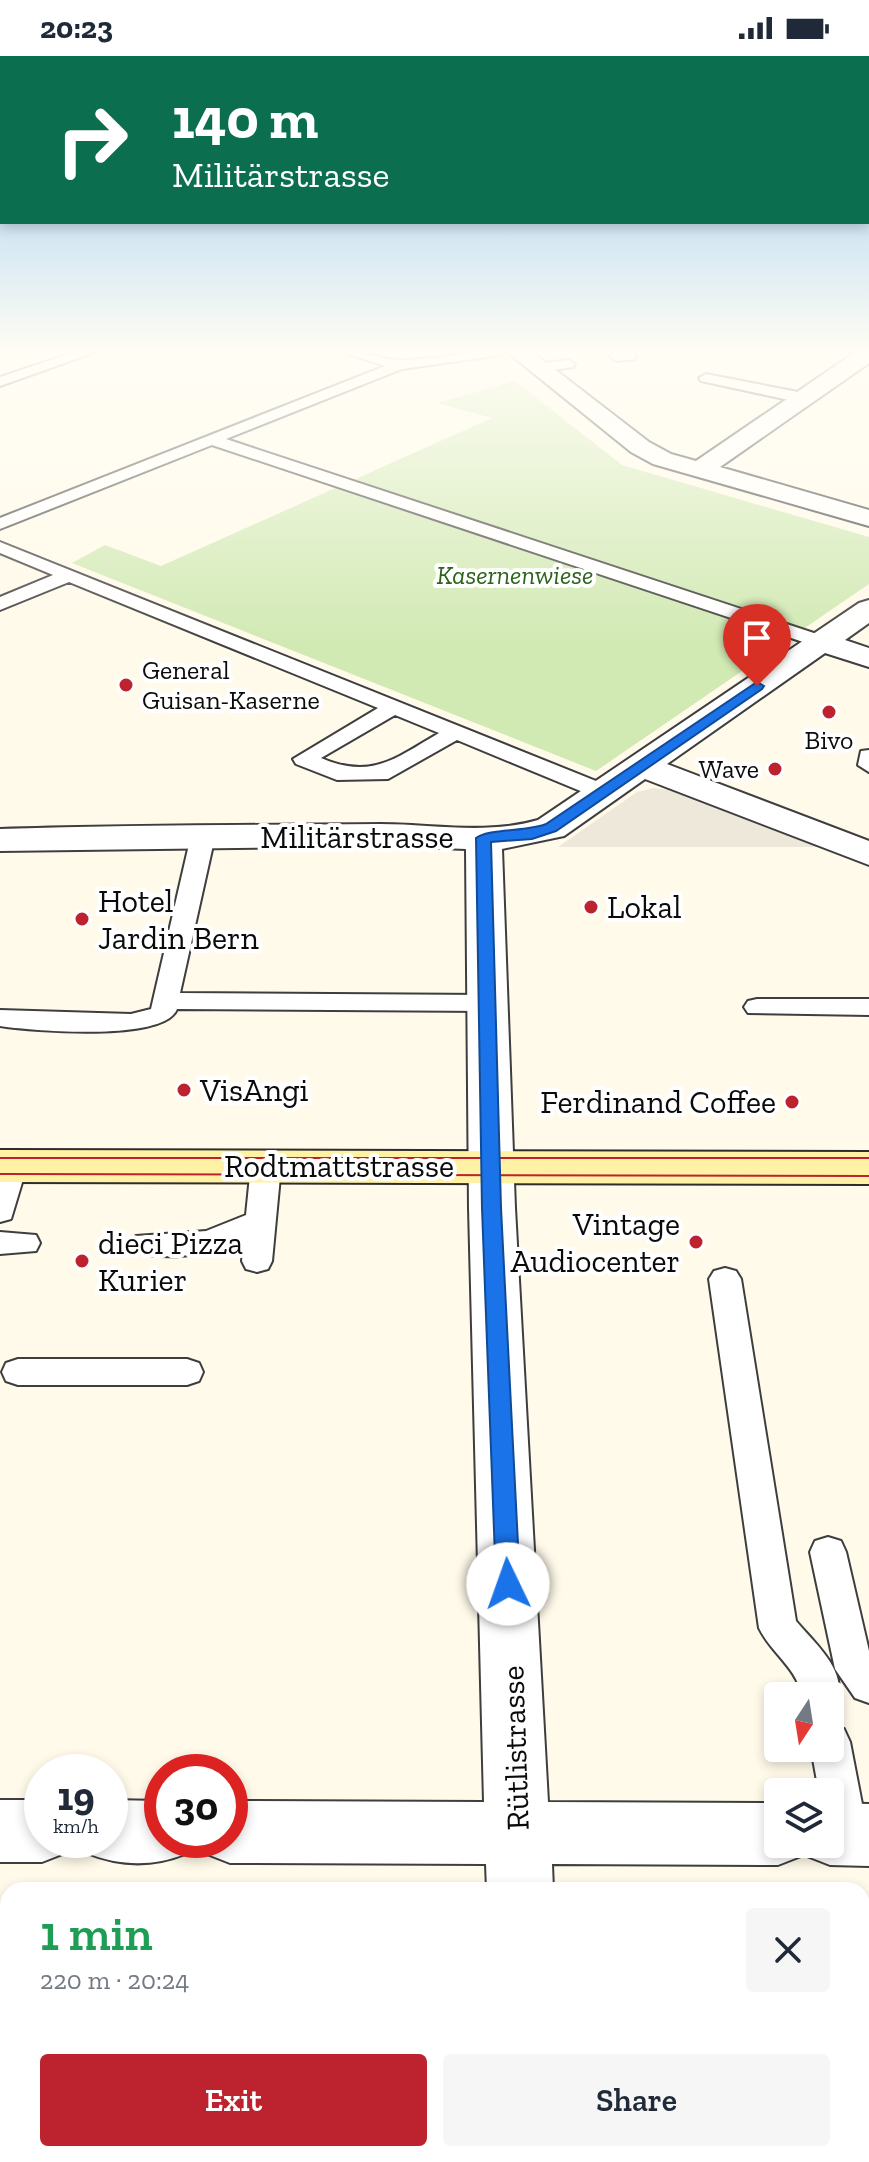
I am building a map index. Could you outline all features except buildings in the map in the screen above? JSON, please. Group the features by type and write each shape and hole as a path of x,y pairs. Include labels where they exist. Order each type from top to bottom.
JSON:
{"street":[{"path":"645,449 662,459 869,518"},
{"path":"699,470 729,449"},
{"name":"Militärstrasse","path":"0,840 404,835 484,838 532,835 551,828 869,609"},
{"path":"822,642 869,658"},
{"path":"642,766 869,854"},
{"name":"Rütlistrasse","path":"484,838 491,1166 520,1862"},
{"name":"Rodtmattstrasse","path":"6,1166 869,1168"},
{"path":"0,1831 24,1831"},
{"path":"248,1834 520,1862 764,1836"}],"lane":[{"path":"0,524 189,449"},
{"path":"240,449 822,642"},
{"path":"0,547 603,792"},
{"path":"0,604 69,575"},
{"path":"394,707 304,759 337,773 388,772 456,732"},
{"path":"869,756 869,765"},
{"path":"0,1018 22,1021 146,1021 163,1013 169,1001 203,836"},
{"path":"169,1001 488,1003"},
{"path":"757,1007 869,1007"},
{"path":"0,1212 6,1166"},
{"path":"257,1261 266,1166"},
{"path":"147,1244 207,1244 236,1236 261,1220"},
{"path":"725,1279 778,1628 817,1673 819,1682"},
{"path":"18,1372 187,1372"},
{"path":"828,1552 854,1669 869,1686"},
{"path":"834,1762 849,1835"}],"green space":[{"name":"Kasernenwiese","path":"422,449 602,449 622,465 869,537 869,584 596,771 72,563 105,545 161,566"}],"shaded area":[{"path":"653,788 678,791 818,847 558,847 637,792"}],"tram line":[{"path":"0,1158 869,1158"},
{"path":"0,1174 869,1176"}],"place":[{"name":"General Guisan-Kaserne","path":"126,685"},
{"name":"Bivo","path":"829,712"},
{"name":"Wave","path":"775,769"},
{"name":"Lokal","path":"591,907"},
{"name":"Hotel Jardin Bern","path":"82,919"},
{"name":"VisAngi","path":"184,1090"},
{"name":"Ferdinand Coffee","path":"792,1102"},
{"name":"Vintage Audiocenter","path":"696,1242"},
{"name":"dieci Pizza Kurier","path":"82,1261"}],"route":[{"path":"508,1584 490,1148 484,838 509,839 551,828 757,686"}]}
